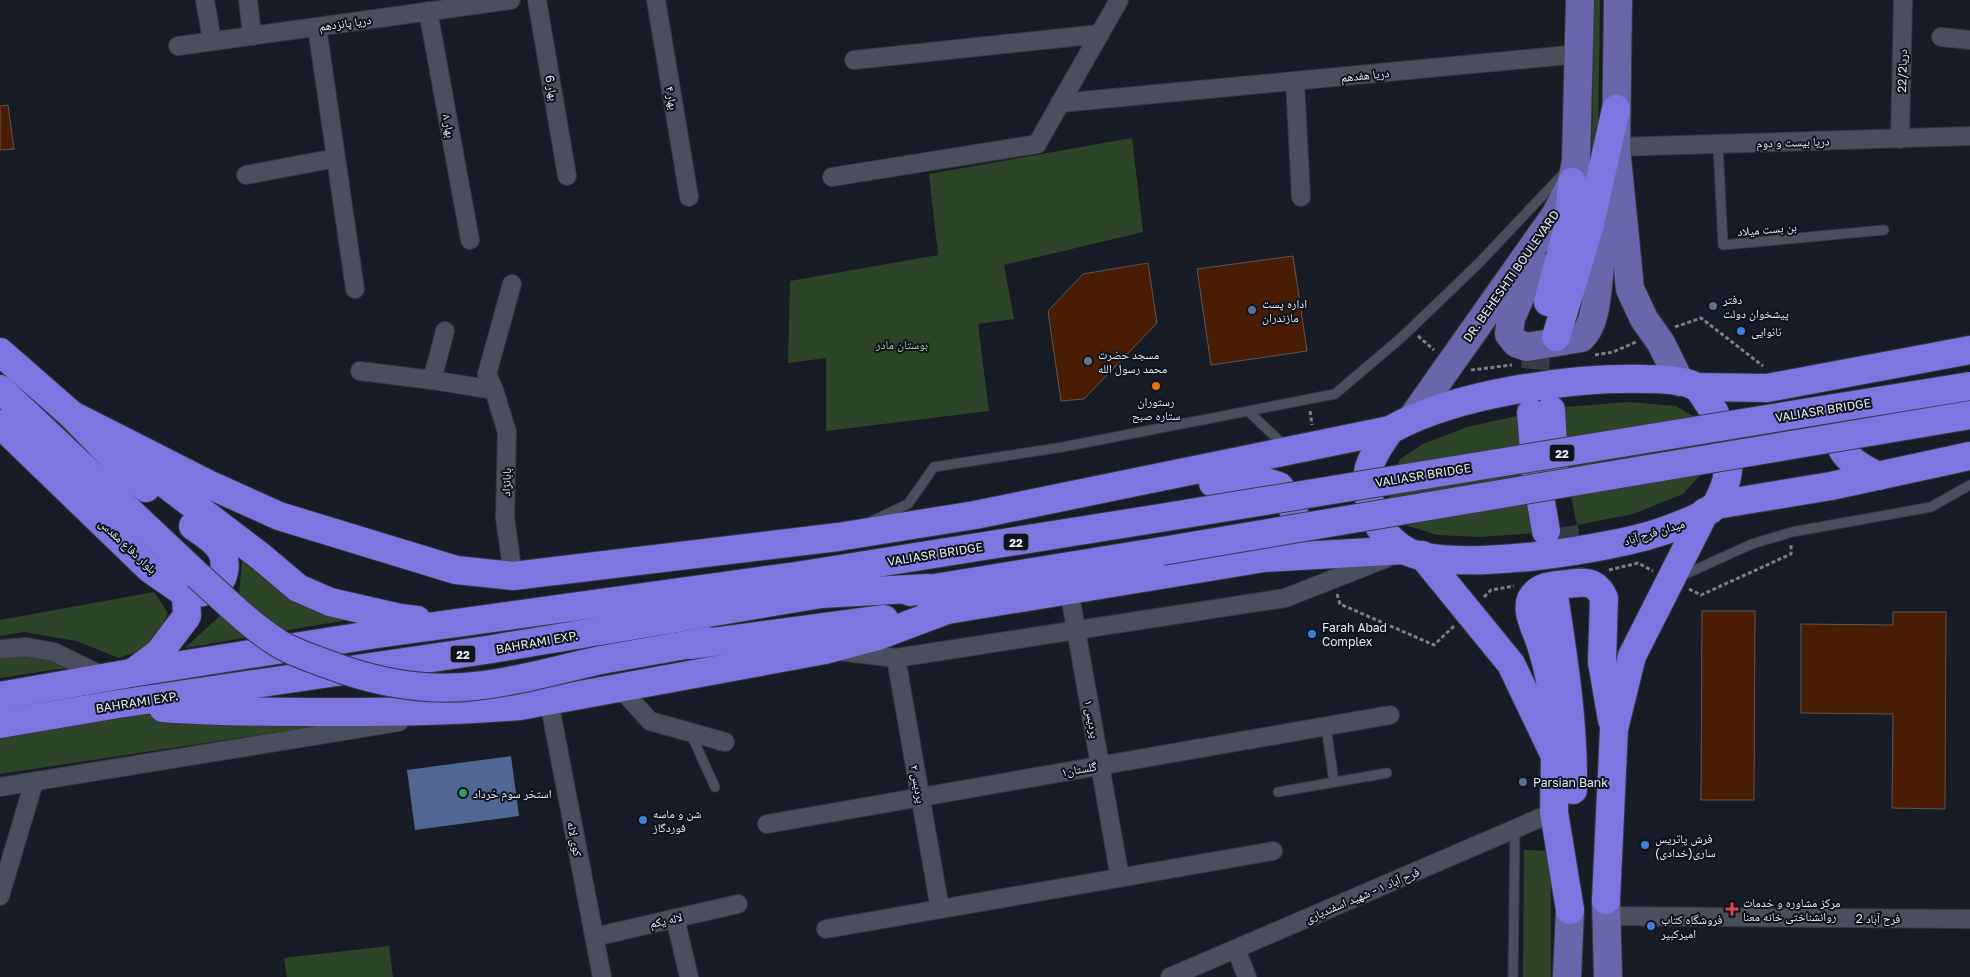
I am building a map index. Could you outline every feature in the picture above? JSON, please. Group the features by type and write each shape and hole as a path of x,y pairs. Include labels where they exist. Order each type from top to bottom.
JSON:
{"highway":[{"path":"1574,171 1568,227 1547,337 1589,228 1616,109"},
{"path":"975,515 1290,450 1401,424 1465,402 1517,390 1609,379 1668,379 1688,385 1767,388 1970,350"},
{"path":"0,352 72,415 126,471 218,545 225,558 224,571 220,582 213,588 199,594 0,389"},
{"path":"1859,370 1841,390 1833,416 1837,442 1854,464 1878,476"},
{"path":"1606,908 1614,729 1632,656 1655,609 1728,479 1729,448 1717,414 1688,385"},
{"name":"VALIASR BRIDGE","path":"588,604 877,564 1970,386"},
{"path":"1541,412 1536,473 1555,529"},
{"path":"72,415 208,484 278,516 456,570 513,576 838,537 975,515 1250,477 1279,486 1290,500 1295,516 1293,531 1288,540 1278,551 1264,558"},
{"path":"72,415 181,495 298,588 330,602 373,613 400,618 464,623"},
{"name":"22","path":"927,588 1162,551 1970,415"},
{"name":"بلوار دفاع مقدس","path":"0,424 150,569 191,585"},
{"path":"1401,424 1375,453 1366,472 1368,500 1379,527 1413,553 1511,664 1555,756"},
{"name":"میدان فرح آباد","path":"947,610 1264,558 1413,553 1438,559 1469,561 1533,556 1600,546 1657,533 1688,522 1711,509 1970,456"},
{"path":"588,604 838,537"},
{"path":"1570,910 1554,812 1555,721 1548,665 1530,610 1531,599 1545,587 1583,582 1594,584 1600,589 1604,598 1602,662 1614,729"},
{"path":"191,585 248,621 279,644 352,674 405,685 443,688 475,686 513,680 601,660 690,646 947,610"},
{"path":"119,675 159,654 187,616 191,585"},
{"path":"690,646 927,588"},
{"name":"BAHRAMI EXP.","path":"0,724 118,704 486,650 821,594 927,588"},
{"path":"1570,910 1574,750 1564,594 1588,689 1606,908"},
{"name":"22","path":"0,696 378,634 588,604"},
{"path":"118,704 202,711 384,712 470,710 520,706 621,689 825,650 878,636 947,610"}],"main road":[{"name":"DR. BEHESHTI BOULEVARD","path":"1401,424 1450,364 1556,214 1574,171 1580,0"},
{"path":"1618,0 1616,147 1630,289 1644,319 1688,385"},
{"path":"1556,214 1511,318 1510,334 1516,343 1526,347 1572,341 1581,338 1587,333 1592,318 1602,250 1621,193"},
{"path":"1606,908 1608,977"},
{"path":"1567,977 1570,910"}],"street":[{"path":"205,0 212,41"},
{"path":"248,0 252,36"},
{"name":"دریا پانزدهم","path":"178,46 511,0"},
{"name":"بهار 6","path":"537,0 567,176"},
{"name":"بهار ۴","path":"656,0 689,196"},
{"path":"832,177 1037,144 1119,0"},
{"name":"دریا22/2","path":"1900,139 1903,4"},
{"name":"بهار ۸","path":"428,12 470,240"},
{"path":"317,27 355,289"},
{"path":"854,60 1100,34"},
{"path":"1941,37 1970,40"},
{"name":"دریا هفدهم","path":"1060,104 1579,54"},
{"path":"1295,82 1301,197"},
{"name":"دریا بیست و دوم","path":"1616,147 1970,136"},
{"path":"246,175 336,158"},
{"name":"بابانژاد","path":"512,284 487,374 507,432 505,517 513,576"},
{"path":"432,380 445,331"},
{"path":"360,371 494,390"},
{"path":"825,650 896,658 1285,598 1413,553"},
{"name":"پردیس ۱","path":"1069,590 1120,878"},
{"path":"0,649 26,646 54,652 119,675"},
{"name":"پردیس ۲","path":"896,658 940,909"},
{"path":"621,689 650,721 725,742"},
{"name":"کوی لاله","path":"549,701 600,975"},
{"path":"0,787 470,710"},
{"name":"گلستان۱","path":"768,824 1390,715"},
{"path":"0,896 34,782"},
{"name":"فرح آباد ۱ - شهید اسفندیاری","path":"1170,977 1554,812"},
{"path":"826,929 1273,851"},
{"name":"لاله یکم","path":"594,937 738,904"},
{"name":"فرح آباد 2","path":"1606,908 1970,919"},
{"path":"675,918 689,977"},
{"path":"1236,949 1247,977"}],"lane":[{"name":"بن بست میلاد","path":"1718,145 1723,245 1884,230"},
{"path":"838,537 908,504 934,467 1063,447 1335,394 1410,329 1574,171"},
{"path":"1248,411 1290,450"},
{"path":"1672,580 1752,544 1792,532 1931,507 1970,485"},
{"path":"1326,726 1334,782"},
{"path":"690,732 715,787"},
{"path":"1278,792 1387,773"},
{"path":"1513,977 1515,829"}],"path":[{"path":"1410,329 1450,364"}],"green space":[{"path":"1594,0 1600,0 1598,151 1586,189 1592,151"},
{"name":"بوستان مادر","path":"1132,138 1143,232 1004,265 1014,319 978,324 989,411 826,431 826,358 788,363 790,281 938,255 929,174"},
{"path":"1629,402 1676,406 1698,419 1707,441 1705,470 1683,494 1633,514 1577,525 1565,467 1565,407"},
{"path":"1521,415 1536,533 1480,537 1437,535 1402,524 1389,507 1390,482 1400,459 1423,444 1467,427"},
{"path":"242,561 294,603 347,620 185,648 223,613 239,594"},
{"path":"154,592 168,613 155,645 119,658 76,641 24,632 0,636 0,620"},
{"path":"34,654 65,668 0,678 0,657"},
{"path":"118,714 350,721 0,774 0,734"},
{"path":"1524,850 1551,851 1551,977 1523,977"},
{"path":"389,946 393,977 287,977 284,958"}],"water":[{"name":"استخر سوم خرداد","path":"511,756 519,816 415,830 407,770"}],"building":[{"path":"8,105 14,149 0,150 0,106"},
{"name":"اداره پست مازندران","path":"1293,256 1307,351 1211,365 1197,269"},
{"name":"مسجد حضرت محمد رسول الله","path":"1148,263 1157,323 1084,399 1061,401 1048,311 1083,274"},
{"path":"1702,611 1755,611 1754,800 1701,800"},
{"path":"1893,612 1946,612 1945,809 1892,808 1893,714 1801,713 1801,624 1893,625"}],"tunnel":[{"path":"1531,411 1538,338"},
{"path":"1564,527 1573,593"}],"place":[{"name":"دفتر پیشخوان دولت","path":"1713,306"},
{"name":"اداره پست مازندران","path":"1252,310"},
{"name":"نانوایی","path":"1741,331"},
{"name":"مسجد حضرت محمد رسول الله","path":"1088,361"},
{"name":"رستوران ستاره صبح","path":"1156,386"},
{"name":"Farah Abad Complex","path":"1312,634"},
{"name":"Parsian Bank","path":"1523,782"},
{"name":"استخر سوم خرداد","path":"463,793"},
{"name":"شن و ماسه فوردگاز","path":"643,820"},
{"name":"فرش پاتریس (خدادی)ساری","path":"1645,845"},
{"name":"مرکز مشاوره و خدمات روانشناختی خانه معنا","path":"1732,909"},
{"name":"فروشگاه کتاب امیرکبیر","path":"1651,926"}]}
